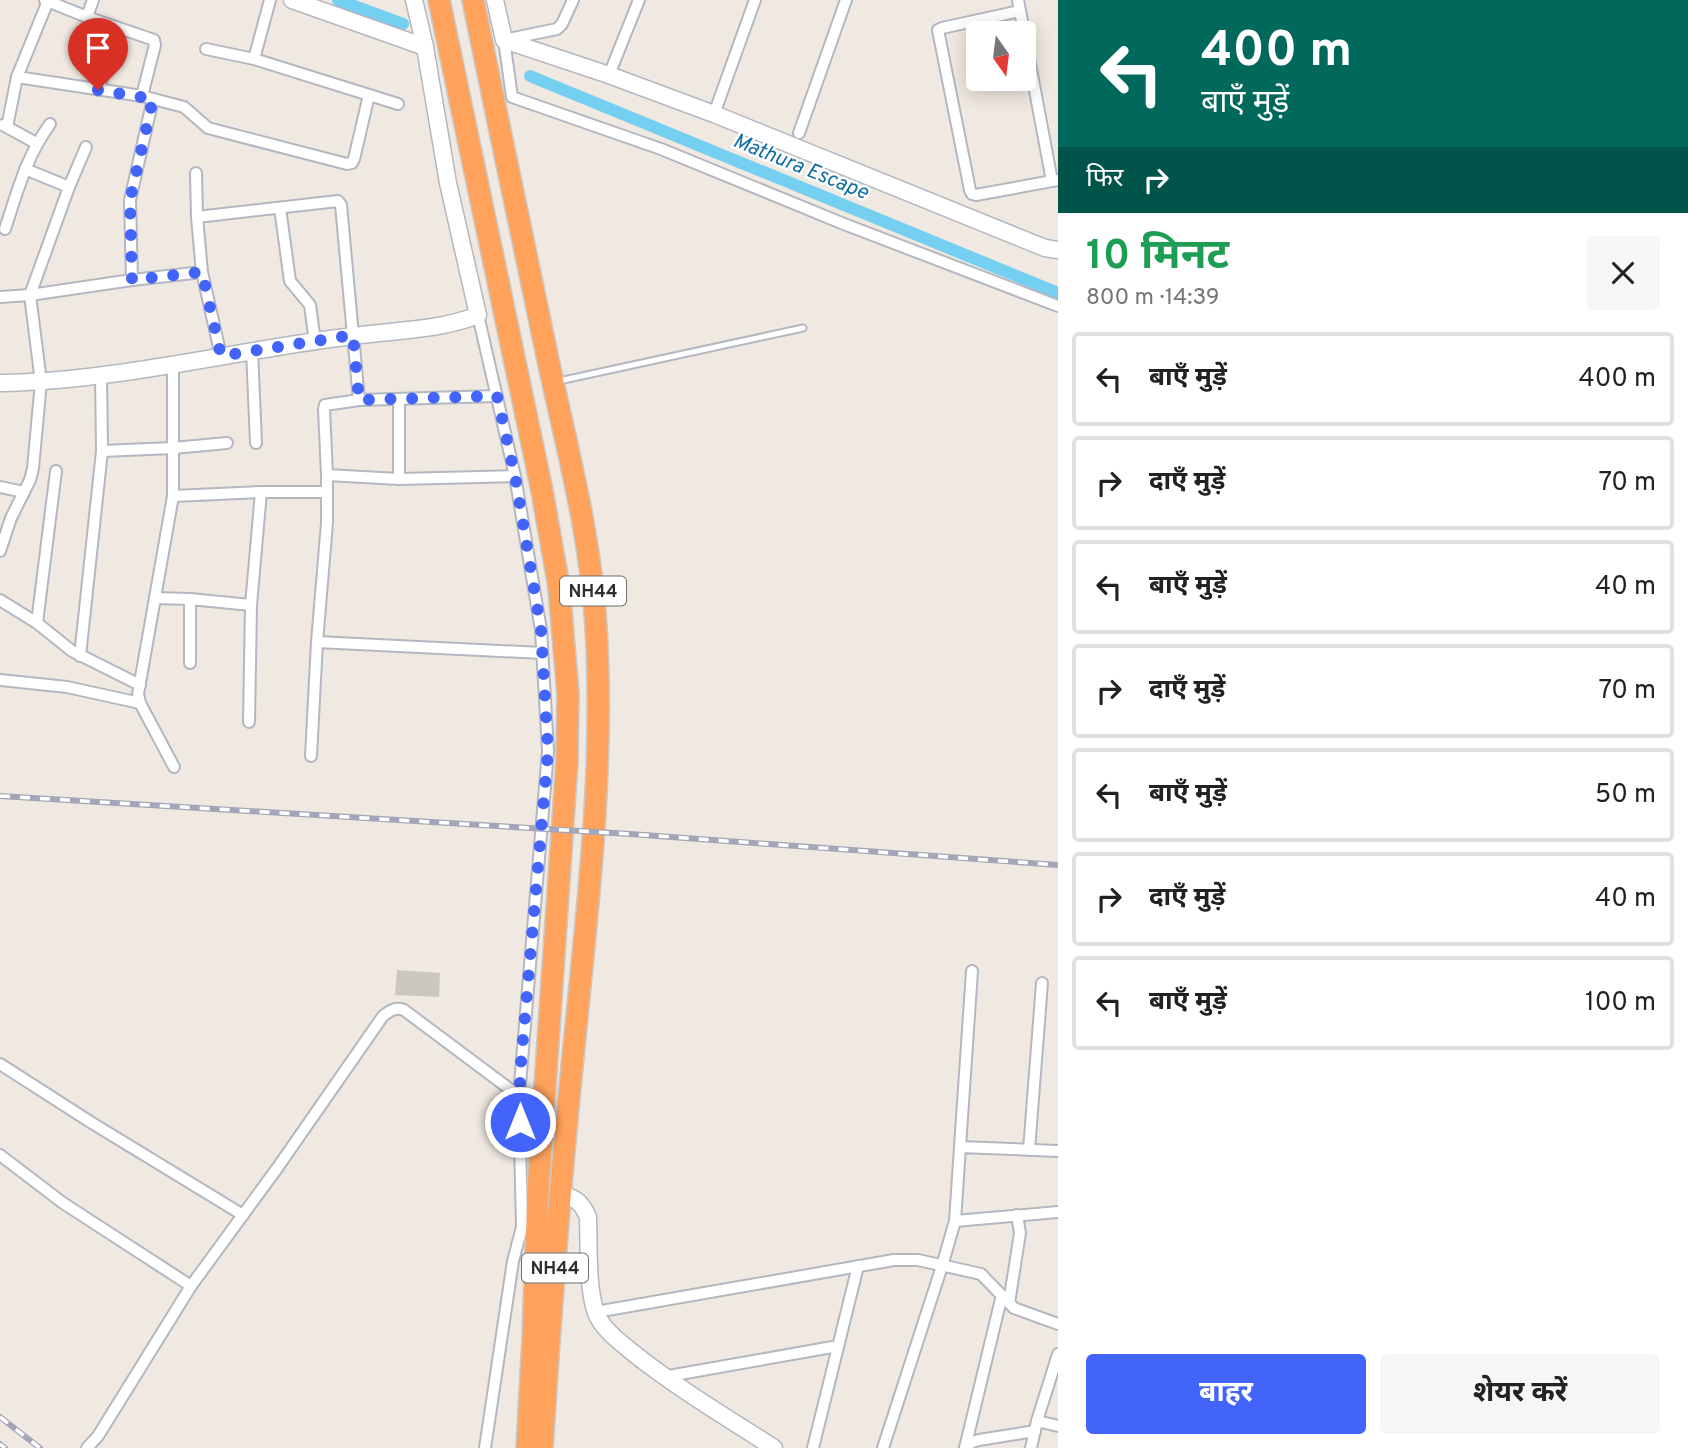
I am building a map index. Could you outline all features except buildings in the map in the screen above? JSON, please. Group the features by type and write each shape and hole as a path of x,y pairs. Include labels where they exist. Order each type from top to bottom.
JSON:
{"highway":[{"name":"NH44","path":"439,0 540,481 563,618 568,694 567,761 538,1189 542,1448"},
{"name":"NH44","path":"473,0 578,500 590,571 599,685 597,789 560,1193 527,1448"}],"street":[{"path":"87,17 93,0"},
{"path":"254,59 270,0"},
{"path":"292,0 425,47"},
{"path":"397,0 415,4 425,47 448,183 515,476 541,630 548,751 519,1096 522,1227 513,1261 485,1448"},
{"path":"495,0 512,97 661,149 844,224 1058,306"},
{"path":"504,40 557,29 573,0"},
{"path":"609,75 639,0"},
{"path":"714,114 755,0"},
{"path":"799,133 846,0"},
{"path":"37,143 3,126 17,78 46,1 154,40 142,96"},
{"path":"1019,5 1055,181 976,195 972,194 967,177 938,30 1019,5"},
{"path":"98,90 120,29"},
{"path":"504,40 714,114 1045,248 1058,250"},
{"path":"206,49 254,59 398,104"},
{"path":"17,78 142,96 184,107 208,128 347,164 354,159 369,95"},
{"path":"132,280 130,200 153,99"},
{"path":"5,229 25,169 37,143 51,124"},
{"path":"0,551 33,468 41,382 30,295 86,147"},
{"path":"25,169 69,187"},
{"path":"195,173 202,272 221,356"},
{"path":"197,217 338,201 341,205 359,400"},
{"path":"280,208 290,281 310,304 315,342"},
{"path":"0,297 202,272"},
{"path":"0,383 41,382 353,335 420,330 478,315"},
{"path":"252,350 256,443"},
{"path":"173,364 173,496 138,694 140,703 174,767"},
{"path":"80,656 102,451 101,374"},
{"path":"311,755 327,523 325,405 359,400 497,396"},
{"path":"399,399 399,479"},
{"path":"102,451 227,443"},
{"path":"37,623 56,471"},
{"path":"327,475 399,479 515,476"},
{"path":"0,487 24,492"},
{"path":"249,722 251,605 261,492"},
{"path":"173,496 327,492"},
{"path":"155,598 251,605"},
{"path":"190,599 190,663"},
{"path":"0,600 37,623 80,656 140,685"},
{"path":"317,642 542,653"},
{"path":"0,680 67,687 140,703"},
{"path":"883,1448 954,1222 972,971"},
{"path":"1029,1150 1042,983"},
{"path":"87,1448 98,1436 191,1286 383,1016 390,1010 404,1010 519,1096 543,1105"},
{"path":"0,1064 243,1215"},
{"path":"960,1147 1058,1151"},
{"path":"0,1154 63,1203 191,1286"},
{"path":"560,1193 577,1200 588,1217 591,1290 596,1312 610,1334 663,1377 774,1448"},
{"path":"954,1222 1058,1212"},
{"path":"965,1448 1020,1233 1017,1215"},
{"path":"596,1312 906,1259 981,1274 1021,1311 1058,1324"},
{"path":"813,1448 858,1266"},
{"path":"663,1377 838,1346"},
{"path":"1031,1448 1036,1426 1055,1376 1058,1354"},
{"path":"965,1448 972,1442 1036,1426 1058,1426"}],"lane":[{"path":"552,382 803,328"}],"waterway":[{"name":"Mathura Escape","path":"338,0 403,24"},
{"name":"Mathura Escape","path":"530,76 1058,293"}],"railway":[{"path":"0,796 630,834 1058,865"},
{"path":"0,1417 40,1448"},
{"path":"0,1444 5,1448"}],"route":[{"path":"98,90 153,99 130,200 132,280 202,272 221,356 353,335 359,400 497,396 515,476 541,630 548,751 520,1074 520,1122"}]}
